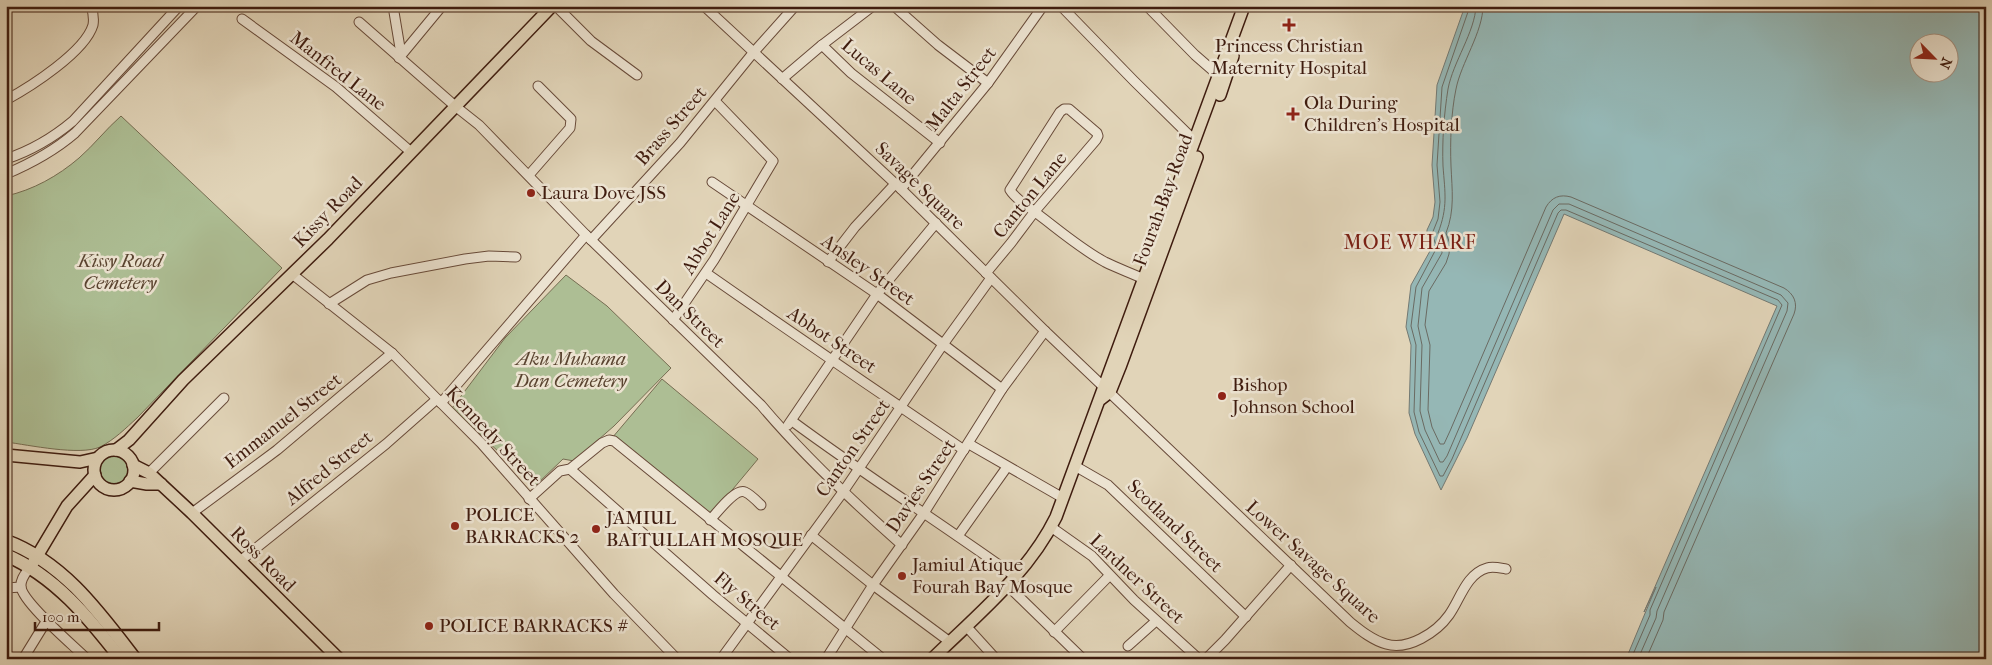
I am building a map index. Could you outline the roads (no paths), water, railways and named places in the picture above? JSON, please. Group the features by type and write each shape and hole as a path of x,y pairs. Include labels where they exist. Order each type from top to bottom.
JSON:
{"highway":[{"path":"6,542 38,555 73,584 106,620 135,659"},
{"path":"6,555 30,567 62,592 101,632 121,659"}],"main road":[{"name":"Kissy Road","path":"116,450 129,440 183,380 328,239 552,6"},
{"name":"Fourah Bay Road","path":"1124,345 1144,278 1157,253 1218,75 1244,6"},
{"name":"Fourah Bay Road","path":"932,659 1012,581 1032,557 1051,527 1100,400 1107,389 1124,345 1250,6"},
{"path":"80,493 103,486 115,489 124,487 130,481 133,473 129,440"},
{"path":"6,455 80,462 98,458 106,452 116,450 130,460"},
{"path":"30,567 67,506 80,493 94,473 98,458"},
{"name":"Ross Road","path":"130,460 149,473 192,513 339,659"},
{"path":"80,462 94,473 103,486"},
{"path":"130,481 161,484"}],"street":[{"path":"6,100 29,88 48,74 84,40 93,26 94,13 91,6"},
{"path":"6,159 16,156 57,133 73,121 179,6"},
{"path":"6,174 55,150 75,133 197,6"},
{"path":"393,6 400,56"},
{"path":"400,56 442,6"},
{"path":"556,6 591,41 637,75"},
{"name":"Savage Square","path":"704,6 936,223 1045,331 1107,389"},
{"name":"Brass Street","path":"439,401 588,238 680,143 753,53 795,6"},
{"path":"782,79 822,44 872,6"},
{"path":"894,6 938,45 988,83"},
{"name":"Malta Street","path":"828,262 855,227 898,187 940,143 988,83 1043,6"},
{"path":"1061,6 1134,82 1195,141"},
{"path":"1147,6 1195,55 1218,75"},
{"name":"Manfred Lane","path":"242,19 336,88 411,152"},
{"name":"Dan Street","path":"359,22 479,125 588,238 755,399 784,432 843,492 902,545"},
{"name":"Lucas Lane","path":"822,44 851,73 940,143"},
{"path":"529,175 570,128 572,123 571,118 538,86"},
{"name":"Abbot Lane","path":"673,320 706,273 773,160 715,101"},
{"name":"Canton Lane","path":"988,275 1035,211 1098,136 1097,132 1069,109 1064,109 1060,112 1010,190 1012,194 1035,211"},
{"name":"Ansley Street","path":"712,182 877,294 944,343 1002,389"},
{"path":"1035,211 1089,252 1117,268 1144,278"},
{"path":"784,432 877,294 936,223"},
{"path":"328,304 367,280 391,273 473,258 489,256 516,257"},
{"name":"Abbot Street","path":"706,273 900,407 967,447 1063,498"},
{"name":"Kennedy Street","path":"292,274 392,353 481,443 614,594 676,659"},
{"name":"Canton Street","path":"721,659 843,492 857,468 944,343 988,275"},
{"name":"Davies Street","path":"826,659 873,585 924,513 1002,389 1045,331"},
{"name":"Emmanuel Street","path":"192,513 277,450 392,353"},
{"name":"Lower Savage Square","path":"1107,389 1350,622 1364,633 1387,645 1398,646 1416,641 1434,631 1449,616 1474,576 1487,568 1506,570"},
{"path":"149,473 224,398"},
{"name":"Alfred Street","path":"240,560 439,401"},
{"path":"792,421 857,468 958,536 1012,581 1054,632 1083,659"},
{"path":"529,499 560,471 570,469 602,443 608,440 614,441 883,659"},
{"name":"Scotland Street","path":"1075,466 1108,485 1246,616"},
{"path":"958,536 1007,467"},
{"name":"Fly Street","path":"570,469 713,595 790,659"},
{"path":"710,520 733,495 740,492 744,492 761,504"},
{"name":"Lardner Street","path":"1051,527 1092,556 1109,576 1199,659"},
{"path":"811,535 873,585 950,642"},
{"path":"1206,659 1290,565"},
{"path":"30,567 23,576 21,587 25,596 86,659"},
{"path":"1054,632 1109,576"},
{"path":"6,588 21,587"},
{"path":"23,659 47,620"},
{"path":"1128,646 1156,620"},
{"path":"966,626 993,658"}],"water":[{"path":"1465,6 1986,6 1986,659 1626,659 1656,587 1644,612 1777,306 1564,214 1467,438 1441,490 1415,434 1409,413 1411,345 1406,327 1411,285 1431,246 1427,230 1433,217 1435,202 1432,165 1437,85"}],"place":[{"name":"Princess Christian Maternity Hospital","path":"1289,25"},
{"name":"Ola During Children's Hospital","path":"1293,114"},
{"name":"Laura Dove JSS","path":"531,193"},
{"name":"Bishop Johnson School","path":"1222,396"},
{"name":"POLICE BARRACKS 2","path":"455,526"},
{"name":"JAMIUL BAITULLAH MOSQUE","path":"596,529"},
{"name":"Jamiul Atique Fourah Bay Mosque","path":"902,576"},
{"name":"POLICE BARRACKS #","path":"429,626"}],"district":[{"name":"MOE WHARF","path":"1410,242"}],"park label":[{"name":"Kissy Road Cemetery","path":"120,272"},
{"name":"Aku Muhama Dan Cemetery","path":"571,370"}]}
